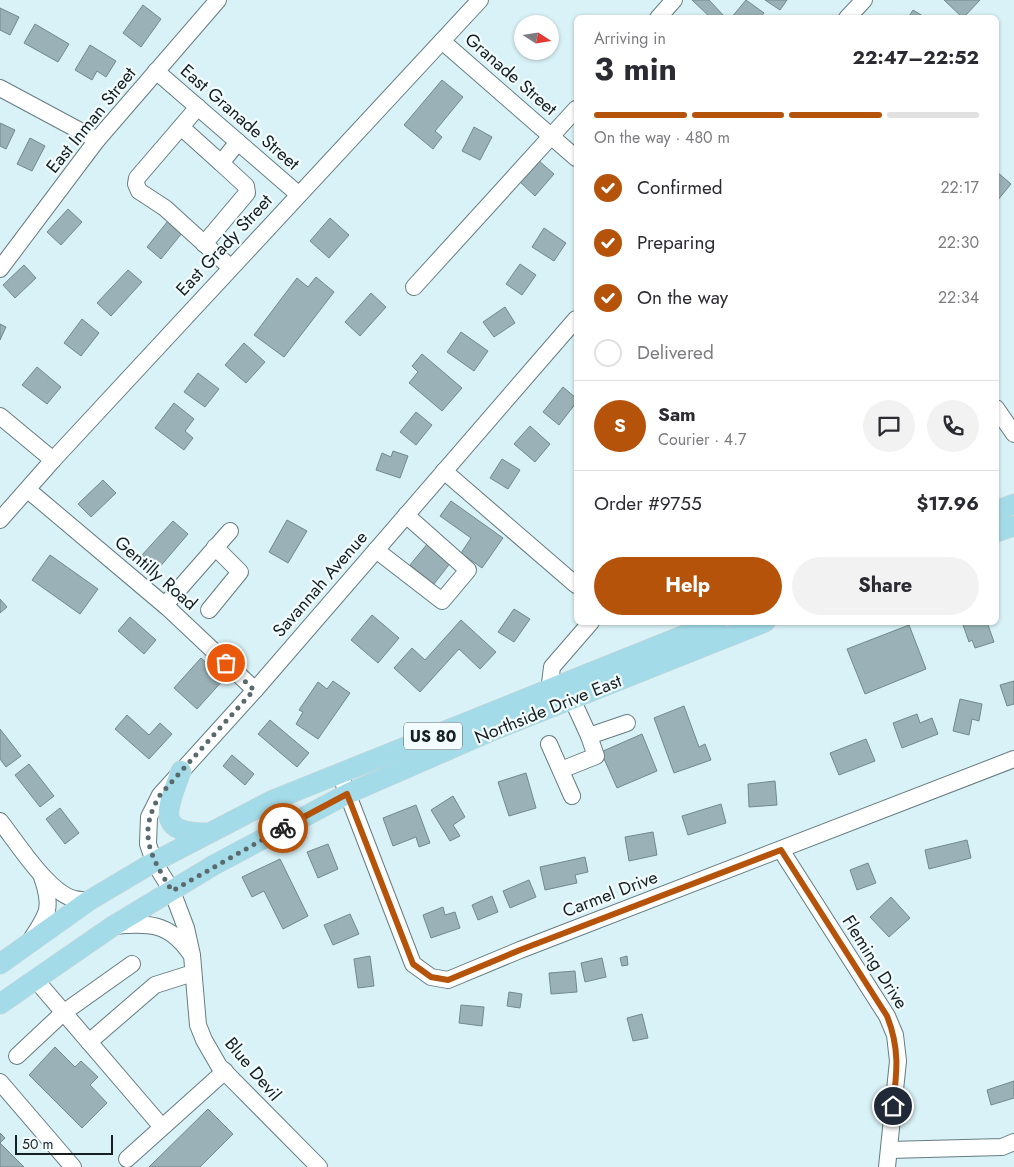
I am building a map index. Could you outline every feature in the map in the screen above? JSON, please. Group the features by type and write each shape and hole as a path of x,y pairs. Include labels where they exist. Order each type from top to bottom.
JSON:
{"main road":[{"path":"999,510 1014,504"},
{"path":"999,531 1014,526"},
{"name":"Northside Drive East","path":"0,964 90,900 154,862 271,801 710,625"},
{"name":"Northside Drive East","path":"0,1004 113,926 214,866 347,794 489,732 546,711 757,625"},
{"path":"181,771 169,809 169,818 175,828 181,832 207,834"}],"street":[{"name":"East Inman Street","path":"0,269 7,248 218,0"},
{"name":"East Grady Street","path":"0,520 230,267 480,0"},
{"path":"661,15 674,0"},
{"name":"Granade Street","path":"442,41 574,156"},
{"name":"East Granade Street","path":"156,71 298,194"},
{"path":"0,88 97,140"},
{"path":"198,107 137,178 136,184 139,190 165,208 230,267"},
{"path":"414,287 574,111"},
{"path":"181,127 246,186 248,193 204,244"},
{"path":"220,163 238,142"},
{"name":"Savannah Avenue","path":"172,891 154,862 148,844 149,817 160,795 254,690 574,321"},
{"path":"999,412 1014,434"},
{"path":"0,416 53,460"},
{"path":"444,471 574,583"},
{"name":"Gentilly Road","path":"28,490 164,605 254,690"},
{"path":"376,550 442,601 468,570 406,515"},
{"path":"164,605 230,531"},
{"path":"208,610 240,572 215,547"},
{"path":"546,711 552,667 588,625"},
{"path":"561,770 596,756 572,699"},
{"path":"589,736 627,723"},
{"path":"549,744 572,796"},
{"name":"Carmel Drive","path":"340,773 413,964 431,977 448,980 520,950 1014,759"},
{"path":"0,821 42,877 64,895 74,899 90,900"},
{"name":"Fleming Drive","path":"781,850 887,1016 895,1035 898,1061 887,1167"},
{"path":"29,943 49,909 48,892 42,877"},
{"name":"Blue Devil","path":"172,891 186,928 192,955 198,1025 204,1040 225,1072 319,1167"},
{"path":"113,926 142,924 167,930 182,941 192,955"},
{"path":"17,1056 64,1012 132,964"},
{"path":"89,1042 155,985 193,973"},
{"path":"35,979 162,1128"},
{"path":"127,1159 225,1072"},
{"path":"0,1082 73,1167"},
{"path":"889,1150 1002,1147 1014,1142"}],"building":[{"path":"692,0 709,0 723,15 708,15"},
{"path":"746,0 764,13 762,15 734,15"},
{"path":"765,0 787,0 780,10"},
{"path":"944,0 980,0 966,15 960,15"},
{"path":"143,5 161,19 141,47 123,33"},
{"path":"0,8 19,17 10,35 0,30"},
{"path":"913,10 921,15 910,15"},
{"path":"35,24 69,44 58,62 24,43"},
{"path":"90,45 116,61 106,77 97,71 92,80 75,70"},
{"path":"442,80 463,97 435,131 442,137 433,149 404,125"},
{"path":"0,123 15,130 6,149 0,146"},
{"path":"474,127 492,137 480,160 462,151"},
{"path":"30,138 45,146 32,171 17,164"},
{"path":"538,160 554,174 535,196 519,181"},
{"path":"999,174 1011,184 999,199"},
{"path":"68,209 82,222 61,245 47,232"},
{"path":"330,218 349,235 329,258 310,241"},
{"path":"168,221 182,233 161,259 147,247"},
{"path":"544,228 566,243 554,261 532,247"},
{"path":"520,264 536,275 522,295 506,284"},
{"path":"24,265 36,278 15,298 3,285"},
{"path":"128,270 142,282 111,316 97,303"},
{"path":"316,277 334,292 284,357 254,335 297,278 308,287"},
{"path":"371,293 386,307 360,336 345,322"},
{"path":"505,307 515,323 494,337 483,322"},
{"path":"82,319 99,333 81,356 64,343"},
{"path":"0,324 6,327 0,340"},
{"path":"461,332 488,351 474,371 447,352"},
{"path":"244,343 265,362 246,383 225,365"},
{"path":"422,354 462,388 442,411 409,383 418,372 412,366"},
{"path":"37,367 61,387 47,404 22,385"},
{"path":"198,373 219,389 205,407 184,392"},
{"path":"563,387 574,396 574,406 559,425 543,412"},
{"path":"174,403 194,419 185,431 193,438 184,450 155,428"},
{"path":"416,412 432,425 416,445 400,432"},
{"path":"530,426 550,444 535,462 514,444"},
{"path":"393,451 408,456 400,478 376,470 382,453 391,457"},
{"path":"502,459 520,470 508,489 490,478"},
{"path":"103,480 116,493 91,517 78,504"},
{"path":"451,501 503,538 482,568 461,553 471,538 440,516"},
{"path":"287,520 307,531 288,563 269,552"},
{"path":"173,521 188,534 158,569 142,555"},
{"path":"428,543 451,562 434,584 410,565"},
{"path":"50,555 98,589 80,614 32,580"},
{"path":"0,599 7,607 0,613"},
{"path":"514,609 530,619 514,642 498,632"},
{"path":"372,615 399,638 378,663 351,640"},
{"path":"130,617 156,640 144,654 118,631"},
{"path":"461,620 496,652 480,669 459,649 420,692 394,668 412,648 425,660"},
{"path":"909,625 926,669 865,694 847,649"},
{"path":"963,625 988,625 994,642 975,648 972,640 969,642"},
{"path":"201,658 224,679 197,709 174,688"},
{"path":"333,681 350,693 318,739 296,724 303,712 299,710 318,682 327,689"},
{"path":"1014,681 1014,704 1007,706 1000,685"},
{"path":"960,699 982,704 979,721 972,719 969,735 953,731"},
{"path":"684,706 699,747 705,744 711,760 674,773 654,718"},
{"path":"917,714 920,723 932,718 938,734 902,748 893,723"},
{"path":"127,715 149,735 160,723 172,734 149,759 115,729"},
{"path":"270,720 309,753 297,767 258,734"},
{"path":"0,729 21,756 6,767 0,759"},
{"path":"642,734 657,771 617,788 601,752"},
{"path":"866,739 875,761 839,775 830,753"},
{"path":"232,755 254,774 245,785 223,766"},
{"path":"29,764 54,796 40,807 15,775"},
{"path":"526,773 536,808 509,816 498,782"},
{"path":"775,781 777,805 749,807 748,784"},
{"path":"453,796 465,817 453,825 460,836 450,841 431,810"},
{"path":"721,804 726,823 688,835 682,816"},
{"path":"416,805 430,843 419,847 416,837 393,846 383,818"},
{"path":"60,808 79,833 65,844 46,819"},
{"path":"653,832 657,855 629,861 625,837"},
{"path":"967,840 971,858 929,869 925,850"},
{"path":"328,844 338,869 318,878 307,852"},
{"path":"585,857 588,872 575,875 577,883 545,890 540,867"},
{"path":"280,859 308,916 283,929 264,891 252,897 242,877"},
{"path":"868,863 876,883 857,890 850,870"},
{"path":"529,880 536,897 510,908 503,891"},
{"path":"492,896 498,912 478,920 472,905"},
{"path":"891,897 910,918 889,937 870,917"},
{"path":"443,907 445,915 455,912 460,928 431,938 423,915"},
{"path":"350,914 359,934 333,945 324,925"},
{"path":"370,956 374,986 358,988 354,959"},
{"path":"627,956 628,965 622,966 620,958"},
{"path":"602,958 606,977 585,982 581,963"},
{"path":"575,971 577,992 551,994 549,973"},
{"path":"509,992 522,994 520,1008 507,1006"},
{"path":"461,1005 484,1007 482,1026 459,1023"},
{"path":"642,1014 648,1038 633,1041 627,1018"},
{"path":"55,1047 75,1067 81,1061 98,1077 90,1085 107,1103 82,1128 29,1075"},
{"path":"1014,1081 1014,1098 991,1105 987,1090"},
{"path":"208,1109 233,1134 200,1167 149,1167"},
{"path":"0,1133 5,1138 0,1143"},
{"path":"0,1143 24,1167 0,1167"}],"way so far":[{"path":"226,663 254,690 160,795 149,817 147,835 154,862 172,891 283,828"}],"route":[{"path":"283,828 347,794 413,964 431,977 448,980 520,950 781,850 887,1016 895,1035 898,1061 893,1106"}]}
